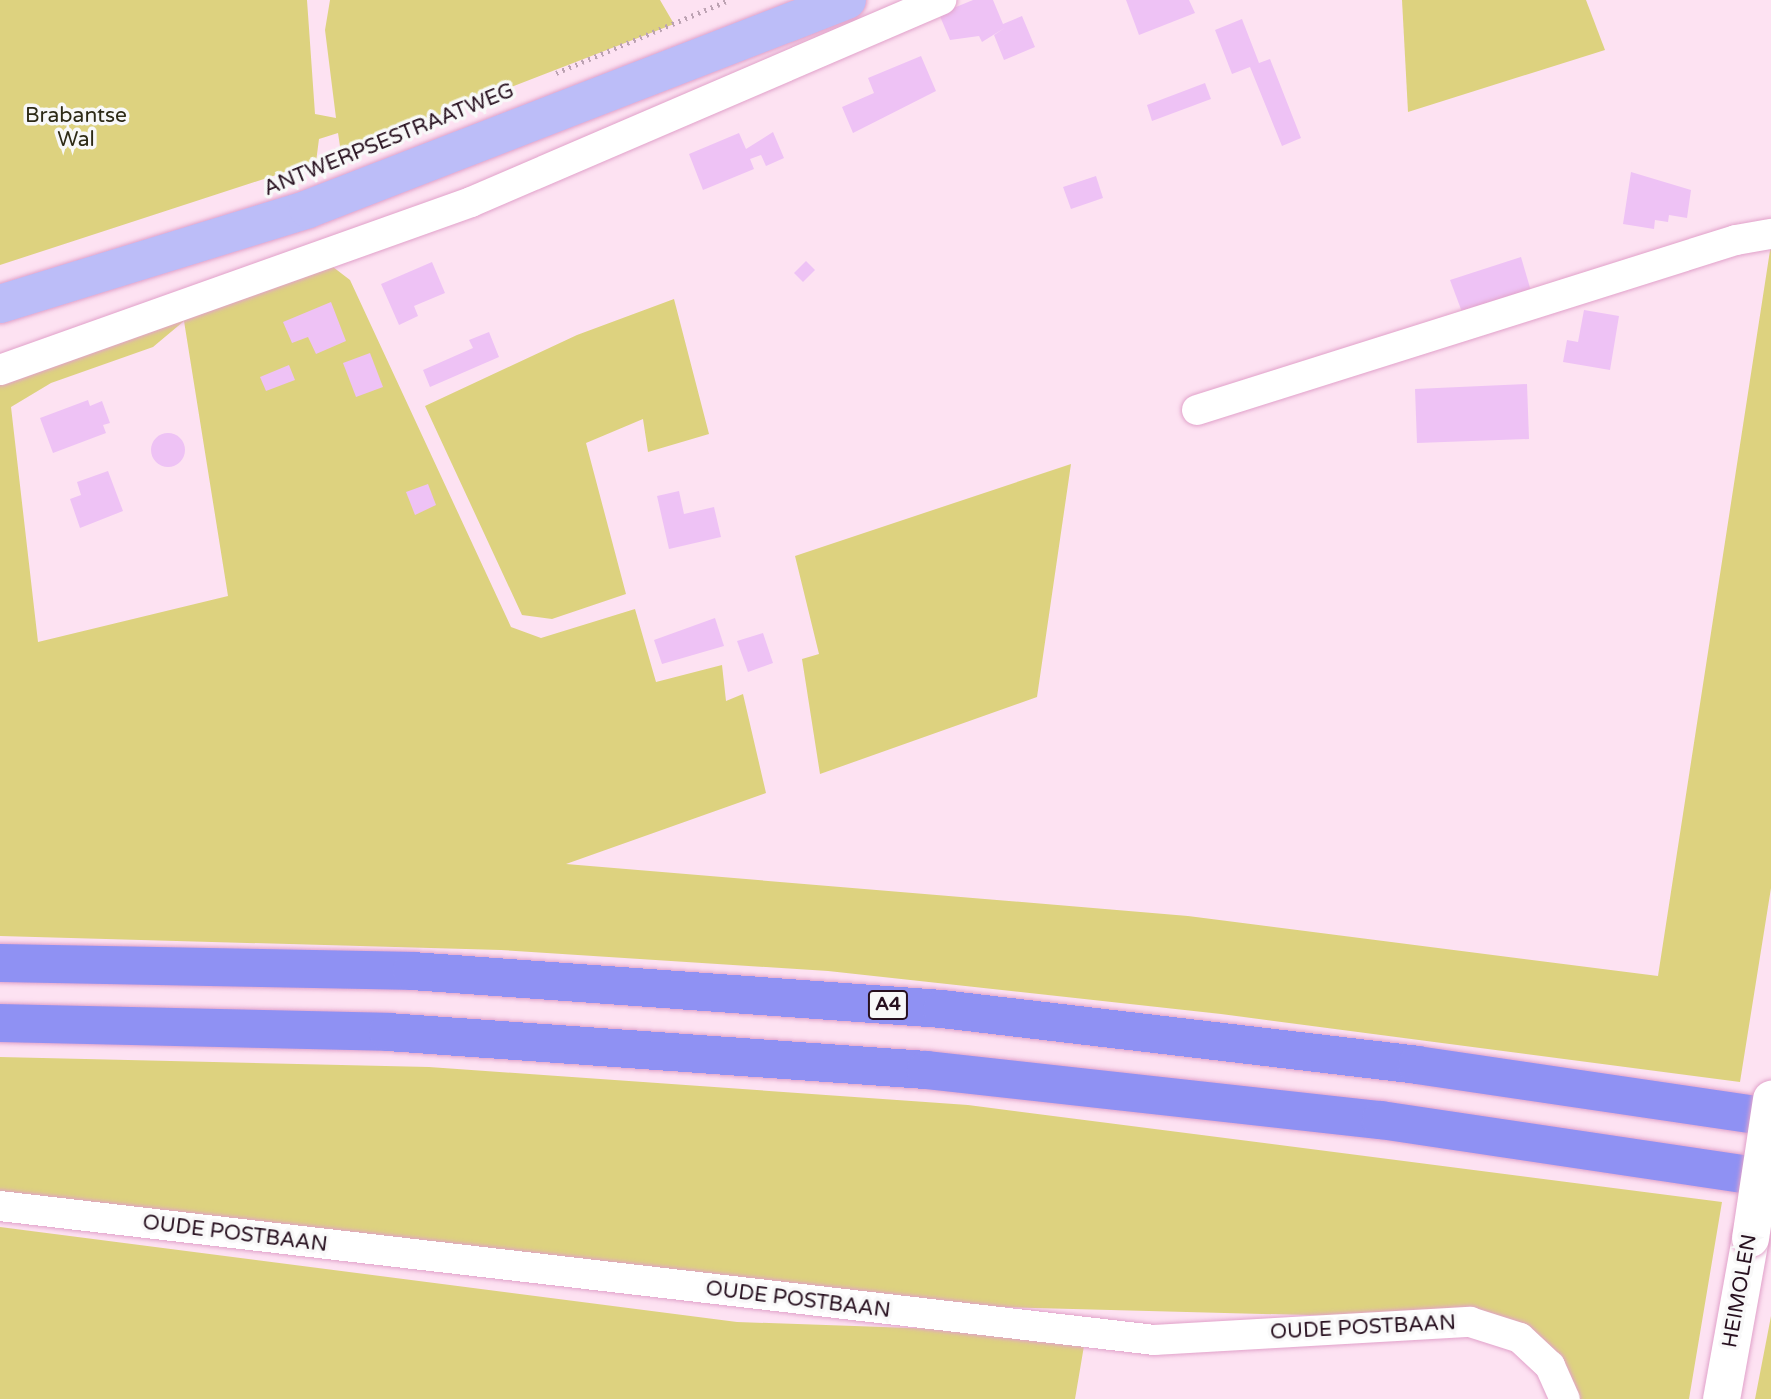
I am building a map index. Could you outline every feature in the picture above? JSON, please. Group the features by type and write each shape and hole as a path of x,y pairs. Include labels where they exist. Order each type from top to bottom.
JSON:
{"highway":[{"name":"A4","path":"0,963 412,971 928,1008 1194,1036 1771,1117"},
{"path":"0,1023 388,1032 926,1070 1381,1120 1771,1178"}],"main road":[{"name":"ANTWERPSESTRAATWEG","path":"0,304 308,209 847,0"}],"street":[{"path":"0,370 471,202 941,0"},
{"name":"ANTWERPSESTRAATWEG","path":"308,209 325,254"},
{"path":"1197,410 1736,240 1771,234"},
{"name":"HEIMOLEN","path":"1721,1399 1750,1238 1771,1099"},
{"name":"OUDE POSTBAAN","path":"0,1206 1154,1340 1470,1322 1520,1338 1550,1366 1565,1399"}],"path":[{"path":"551,75 729,0"}],"green space":[{"name":"Brabantse Wal","path":"0,0 307,0 315,114 336,118 325,30 330,0 660,0 674,24 341,153 338,133 319,139 316,162 0,265"},
{"path":"1402,0 1586,0 1605,50 1408,112"},
{"path":"1771,244 1771,888 1740,1082 1221,1014 828,971 501,950 0,936 0,375 333,267 350,280 511,627 541,638 635,609 656,682 722,665 726,701 743,694 766,793 566,864 1188,916 1658,976","holes":["184,321 228,596 38,642 11,407 51,383 153,347"]},
{"path":"674,299 709,434 648,452 643,419 586,443 626,594 552,619 522,615 425,406 577,335"},
{"path":"1071,464 1037,697 820,774 802,659 819,654 795,556"},
{"path":"0,1057 429,1067 968,1105 1722,1202 1689,1399 1574,1399 1494,1320 812,1302 0,1200"},
{"path":"0,1227 737,1322 1086,1334 1075,1399 0,1399"},
{"path":"1771,1316 1771,1399 1755,1399 1767,1337"}],"building":[{"path":"973,0 993,0 1003,24 1022,16 1035,47 1004,60 994,35 1006,27 982,42 979,36 950,40 939,14"},
{"path":"1126,0 1189,0 1195,13 1139,35"},
{"path":"1242,19 1259,63 1270,59 1301,138 1282,146 1250,67 1232,74 1215,30"},
{"path":"921,56 936,91 853,133 842,107 874,93 868,78"},
{"path":"1205,83 1211,99 1152,121 1147,105"},
{"path":"773,132 784,158 766,166 761,155 750,159 754,169 703,190 689,154 739,133 746,149"},
{"path":"1631,172 1691,190 1687,218 1669,215 1668,222 1655,220 1654,229 1623,224"},
{"path":"1096,176 1103,198 1071,209 1063,187"},
{"path":"1521,257 1531,291 1462,312 1450,280"},
{"path":"806,261 815,270 803,282 794,273"},
{"path":"432,262 445,293 414,306 418,316 399,325 381,284"},
{"path":"331,302 346,341 316,354 308,337 292,343 283,322"},
{"path":"1584,310 1619,316 1610,370 1563,362 1567,340 1578,342"},
{"path":"489,332 499,357 430,387 423,370 473,348 469,340"},
{"path":"370,353 383,387 356,397 343,363"},
{"path":"289,365 295,380 266,391 260,377"},
{"path":"1527,384 1529,439 1417,443 1415,389"},
{"path":"88,400 90,406 102,401 110,423 103,425 106,433 53,453 40,418"},
{"path":"168,433 180,438 185,450 180,462 168,467 156,462 151,450 156,438"},
{"path":"108,471 123,511 80,528 70,499 81,495 77,482"},
{"path":"428,484 436,505 415,515 406,492"},
{"path":"679,491 684,514 714,507 721,537 669,549 657,496"},
{"path":"715,618 724,646 662,664 654,640"},
{"path":"763,633 773,663 748,672 737,641"}]}
